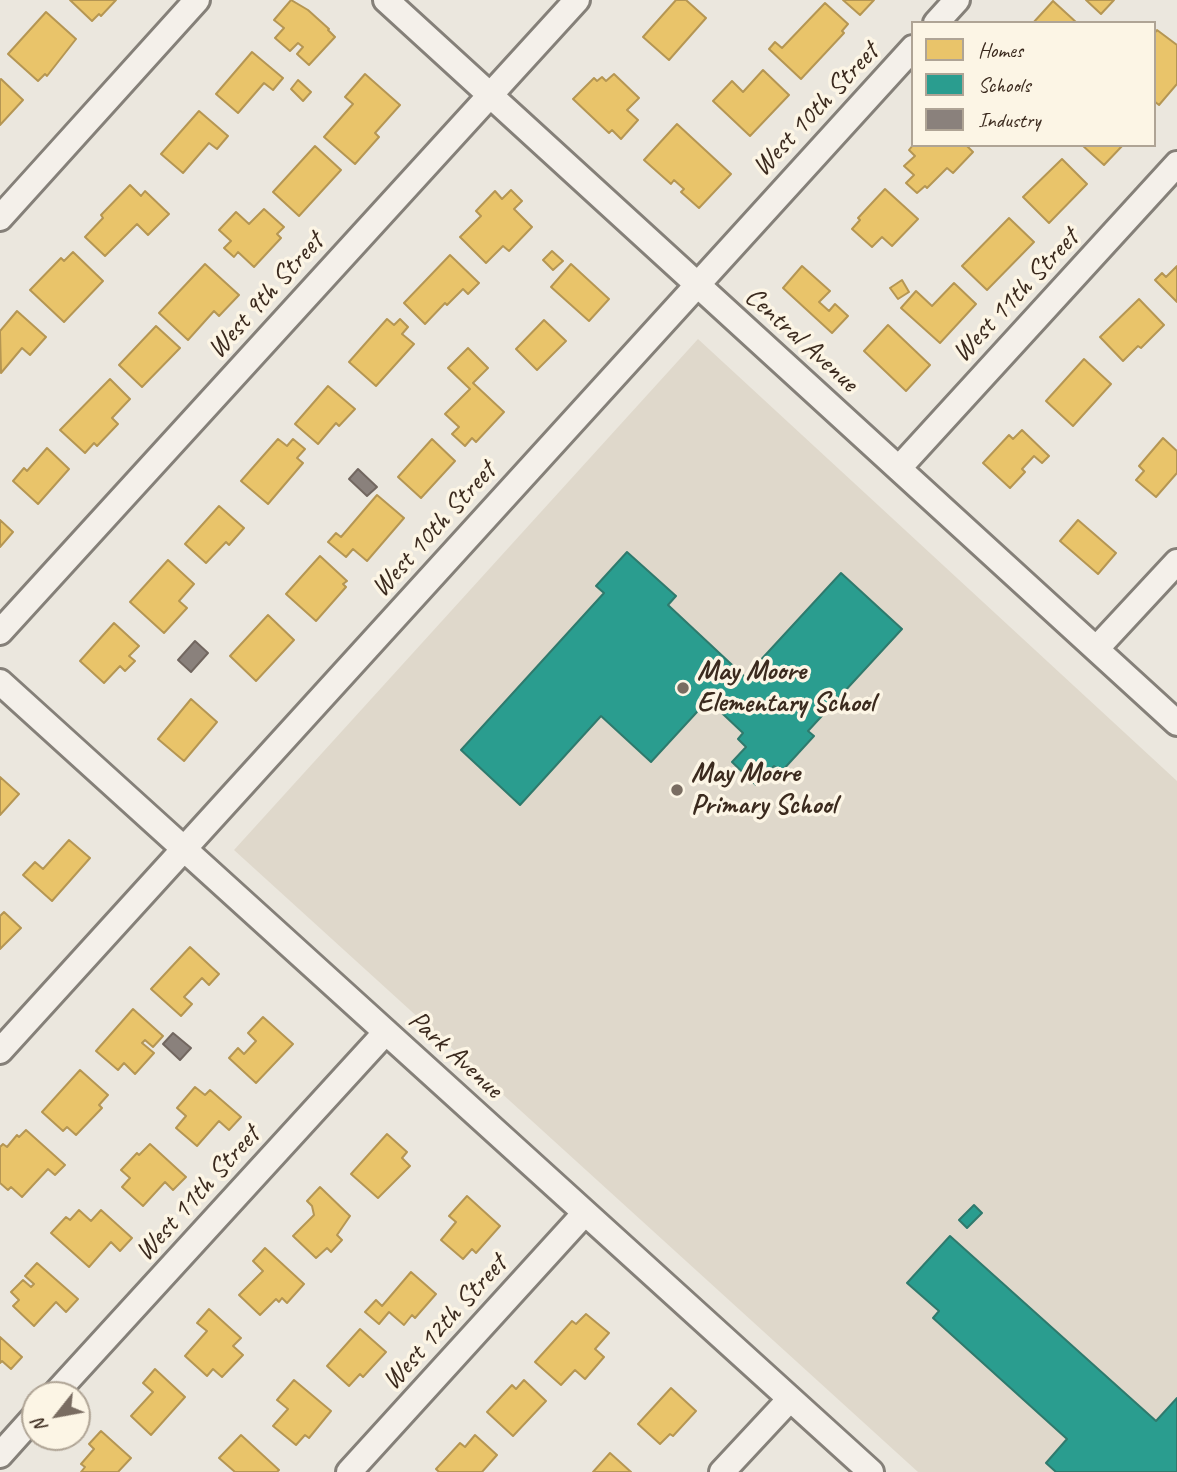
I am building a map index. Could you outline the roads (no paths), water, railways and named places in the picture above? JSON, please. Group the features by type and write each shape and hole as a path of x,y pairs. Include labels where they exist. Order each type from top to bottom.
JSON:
{"street":[{"path":"0,218 198,0"},
{"name":"Central Avenue","path":"387,0 491,93 695,285 1177,723"},
{"name":"West 9th Street","path":"0,632 577,0"},
{"path":"938,21 957,0"},
{"name":"West 10th Street","path":"0,1051 911,50"},
{"name":"West 11th Street","path":"899,468 1177,164"},
{"path":"1097,649 1177,562"},
{"name":"Park Avenue","path":"0,682 871,1472"},
{"name":"West 11th Street","path":"67,1381 386,1032"},
{"name":"West 12th Street","path":"349,1472 584,1214"},
{"path":"722,1472 790,1399"},
{"path":"0,1455 21,1432"}],"place":[{"name":"May Moore Elementary School","path":"683,688"},
{"name":"May Moore Primary School","path":"677,790"}]}
